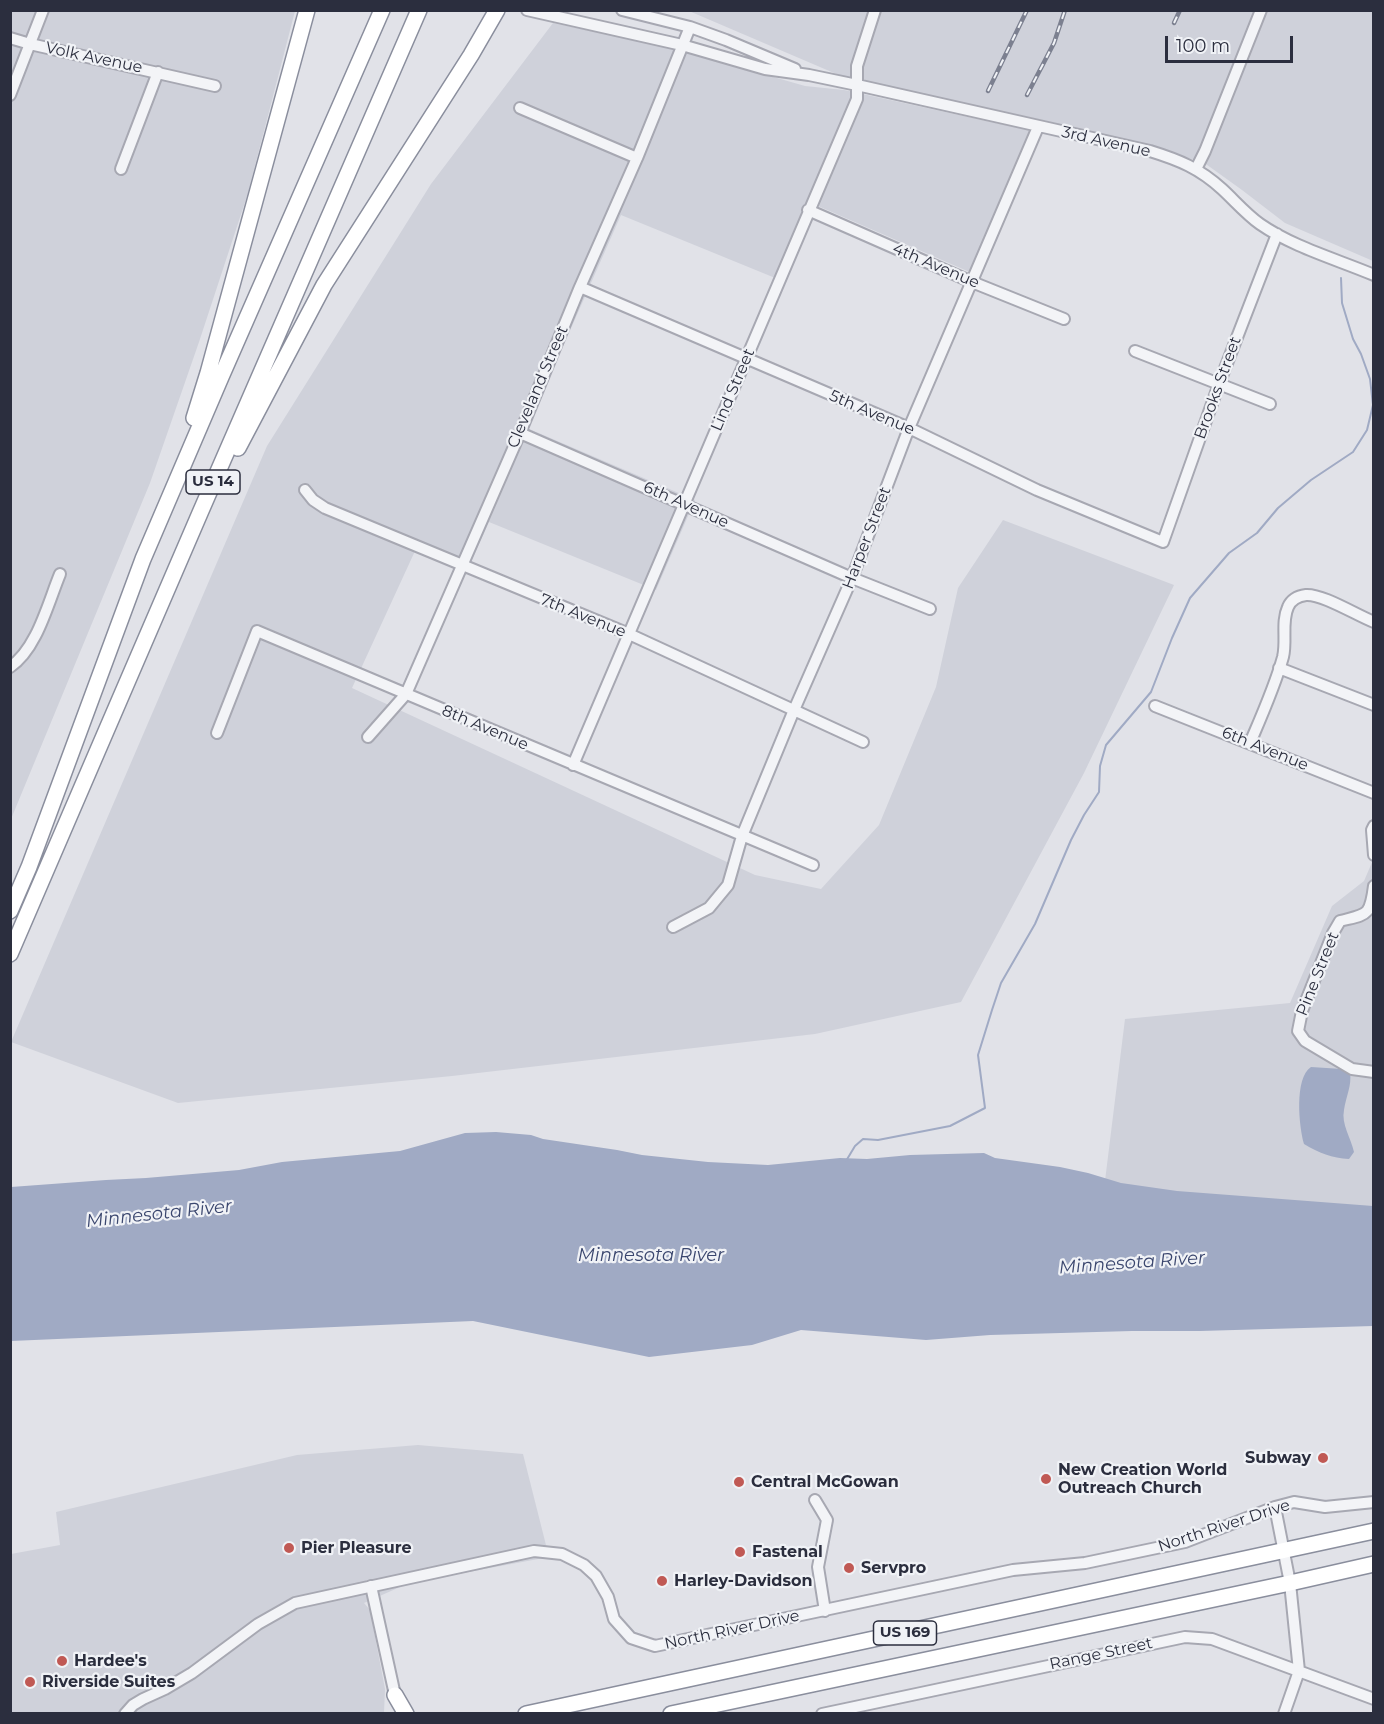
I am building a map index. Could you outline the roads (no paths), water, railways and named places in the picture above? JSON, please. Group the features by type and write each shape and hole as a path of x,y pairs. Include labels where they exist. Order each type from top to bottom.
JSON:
{"highway":[{"path":"143,559 201,398 307,10"},
{"name":"US 14","path":"10,911 46,823 143,559 382,10"},
{"path":"200,513 324,285 471,55 497,10"},
{"name":"US 14","path":"10,954 419,11"},
{"name":"US 169","path":"526,1713 1374,1531"},
{"name":"US 169","path":"671,1713 1374,1564"},
{"path":"392,1713 395,1695"},
{"path":"395,1695 406,1713"}],"street":[{"path":"10,95 43,10"},
{"name":"3rd Avenue","path":"527,10 682,45 765,69 857,85 1150,151 1179,160 1196,169 1223,190 1258,223 1277,234 1374,274"},
{"name":"3rd Avenue","path":"622,10 690,27 809,75"},
{"name":"Lind Street","path":"573,765 856,99 857,66 875,10"},
{"path":"1196,169 1261,10"},
{"name":"Cleveland Street","path":"368,737 406,694 520,433 690,27"},
{"name":"Volk Avenue","path":"10,38 30,45 215,86"},
{"name":"Volk Avenue","path":"121,168 158,72"},
{"path":"520,108 637,158"},
{"name":"Harper Street","path":"673,927 709,908 728,885 741,836 852,578 909,428 1038,127"},
{"name":"4th Avenue","path":"808,210 1064,320"},
{"name":"Brooks Street","path":"1163,542 1219,384 1277,234"},
{"name":"5th Avenue","path":"580,287 909,428 1037,490 1163,542"},
{"path":"1136,351 1270,404"},
{"name":"6th Avenue","path":"520,433 852,578 930,609"},
{"name":"7th Avenue","path":"305,490 313,500 325,508 629,634 863,741"},
{"path":"10,667 17,663 33,641 60,574"},
{"path":"1250,743 1283,656 1285,615 1288,605 1295,598 1306,595 1318,597 1374,622"},
{"name":"8th Avenue","path":"217,733 257,631 813,865"},
{"path":"1279,668 1374,705"},
{"name":"6th Avenue","path":"1155,706 1374,793"},
{"path":"1374,826 1372,830 1374,855"},
{"name":"Pine Street","path":"1374,886 1370,908 1364,915 1340,921 1333,933 1302,1011 1298,1031 1305,1041 1352,1069 1374,1072"},
{"path":"814,1500 827,1520 818,1567 825,1611"},
{"name":"North River Drive","path":"125,1713 133,1705 192,1673 258,1624 295,1603 534,1551 562,1554 584,1565 596,1576 608,1597 614,1619 631,1638 655,1646 1013,1570 1085,1563 1185,1542 1275,1507 1294,1502 1325,1507 1374,1502"},
{"path":"1275,1507 1290,1583 1299,1671 1284,1713"},
{"path":"371,1586 395,1695"},
{"name":"Range Street","path":"822,1713 850,1710 1185,1637 1212,1639 1374,1699"}],"water":[{"path":"1311,1067 1342,1069 1350,1072 1350,1086 1343,1115 1354,1152 1349,1159 1337,1158 1304,1144 1299,1103 1300,1092 1302,1081"},
{"name":"Minnesota River","path":"496,1132 531,1135 543,1139 642,1155 768,1165 840,1158 867,1159 984,1153 995,1158 1088,1173 1121,1183 1177,1191 1373,1206 1373,1326 990,1335 926,1340 801,1330 752,1345 649,1357 473,1321 11,1341 11,1187 239,1170 282,1162 400,1151 465,1133"}],"waterway":[{"path":"846,1161 855,1146 863,1139 878,1140 950,1126 985,1108 978,1055 1001,983 1035,924 1071,840 1099,792 1100,766 1106,745 1151,692 1190,598 1229,553 1257,533 1278,508 1311,480 1353,452 1367,430 1373,405 1370,379 1353,339 1342,303 1341,278"}],"railway":[{"path":"988,91 1027,10"},
{"path":"1027,95 1054,43 1065,10"},
{"path":"1174,23 1180,10"}],"place":[{"name":"Subway","path":"1323,1458"},
{"name":"New Creation World Outreach Church","path":"1046,1479"},
{"name":"Central McGowan","path":"739,1482"},
{"name":"Pier Pleasure","path":"289,1548"},
{"name":"Fastenal","path":"740,1552"},
{"name":"Servpro","path":"849,1568"},
{"name":"Harley-Davidson","path":"662,1581"},
{"name":"Hardee's","path":"62,1661"},
{"name":"Riverside Suites","path":"30,1682"}]}
